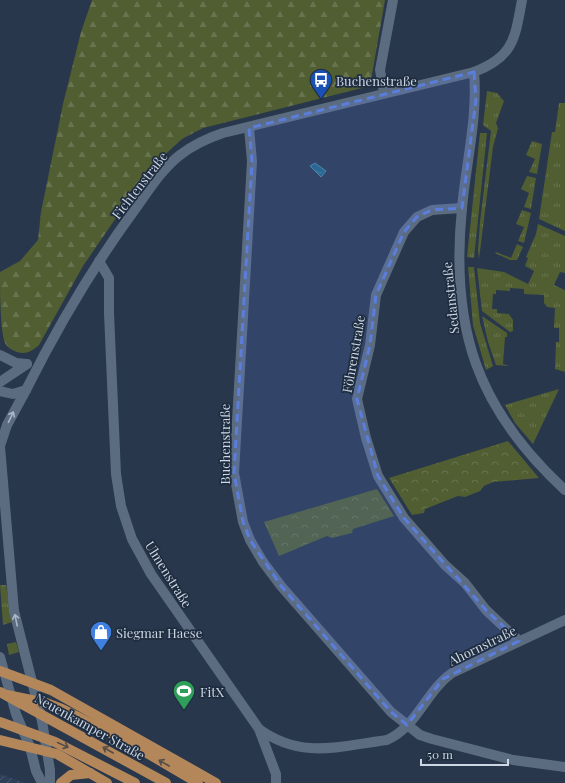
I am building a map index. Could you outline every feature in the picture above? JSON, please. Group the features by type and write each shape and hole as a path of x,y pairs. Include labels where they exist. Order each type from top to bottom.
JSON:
{"main road":[{"path":"2,671 51,690 216,783"},
{"path":"3,693 46,702 67,711 130,743 198,783"},
{"name":"Neuenkamper Straße","path":"3,693 166,783"},
{"path":"0,722 55,742 135,783"},
{"path":"0,740 30,748 47,750 107,783"},
{"path":"61,783 71,776 90,773"}],"street":[{"path":"384,93 380,70 393,0"},
{"name":"Fichtenstraße","path":"0,447 7,425 44,354 99,261 168,166 187,150 207,139 223,133 249,128 384,93 474,72 490,66 508,50 516,30 522,0"},
{"name":"Sedanstraße","path":"474,72 476,100 462,208 458,279 465,330 475,366 490,398 513,434 565,490"},
{"name":"Buchenstraße","path":"249,128 252,161 234,473 243,522 250,540 263,562 281,586 391,712 420,735 513,760 565,767"},
{"name":"Föhrenstraße","path":"462,208 432,210 417,217 404,232 376,295 370,345 357,399 366,438 378,476 404,518 445,565 465,583 486,610 519,641"},
{"name":"Ulmenstraße","path":"99,261 109,278 109,313 116,474 121,506 132,539 151,574 259,729 276,774 276,783"},
{"name":"Fichtenstraße","path":"0,382 44,354"},
{"path":"0,355 16,363 27,364"},
{"path":"0,390 13,394 26,390"},
{"path":"0,447 14,611 47,750 50,783"},
{"name":"Ahornstraße","path":"259,729 281,742 297,747 314,749 387,740 407,725 444,679 459,669 565,620"},
{"path":"0,657 2,671 14,709 30,748 36,771 42,783"}],"highlighted area":[{"path":"474,72 476,100 462,208 432,210 417,217 404,232 376,295 370,345 357,399 378,476 404,518 486,610 519,641 443,679 407,725 391,712 281,586 250,540 243,522 234,473 252,161 249,128"}],"shaded area":[{"path":"0,774 26,783 0,783"}],"green space":[{"path":"92,0 385,0 370,86 203,128 182,139 157,162 133,193 83,266 39,345 29,352 20,353 9,348 3,337 0,272 20,261 38,240 41,212 63,104 81,32"},
{"path":"487,91 497,93 504,101 496,123 498,128 493,147 479,259 478,250 480,222 491,131 483,125"},
{"path":"559,103 565,103 565,231 539,219 552,132 555,132"},
{"path":"480,133 487,133 474,258 467,257"},
{"path":"532,141 542,144 537,174 529,172 535,159 526,155"},
{"path":"527,176 536,178 531,209 524,207 529,193 521,189"},
{"path":"522,210 531,213 524,243 518,241 524,227 516,224"},
{"path":"538,224 565,236 565,273 560,272 554,285 565,290 565,372 555,369 556,342 559,342 559,328 554,328 555,308 547,307 544,303 544,295 524,294 524,289 510,288 510,291 496,290 496,294 493,294 492,309 497,309 497,313 509,314 513,320 513,331 510,332 482,311 477,268 504,272 528,284 534,271 525,266 528,258 526,257 536,234"},
{"path":"517,244 523,247 517,260 510,260 495,253 496,252 511,258"},
{"path":"468,267 474,267 480,323 493,366 486,370 473,325"},
{"path":"482,316 507,333 507,337 505,337 503,364 509,366 496,365 488,342"},
{"path":"559,389 533,444 515,423 505,405"},
{"path":"508,441 539,478 493,482 484,486 480,491 465,497 458,496 425,509 424,513 412,515 389,478"},
{"path":"377,489 394,516 353,529 352,533 332,538 327,536 279,556 264,522"},
{"path":"0,585 6,585 12,622 3,625"},
{"path":"16,642 19,652 9,655 7,644"}],"water":[{"path":"315,163 326,171 321,177 310,166"}],"place":[{"name":"Buchenstraße","path":"321,100"},
{"name":"Siegmar Haese","path":"101,652"},
{"name":"FitX","path":"184,710"}]}
